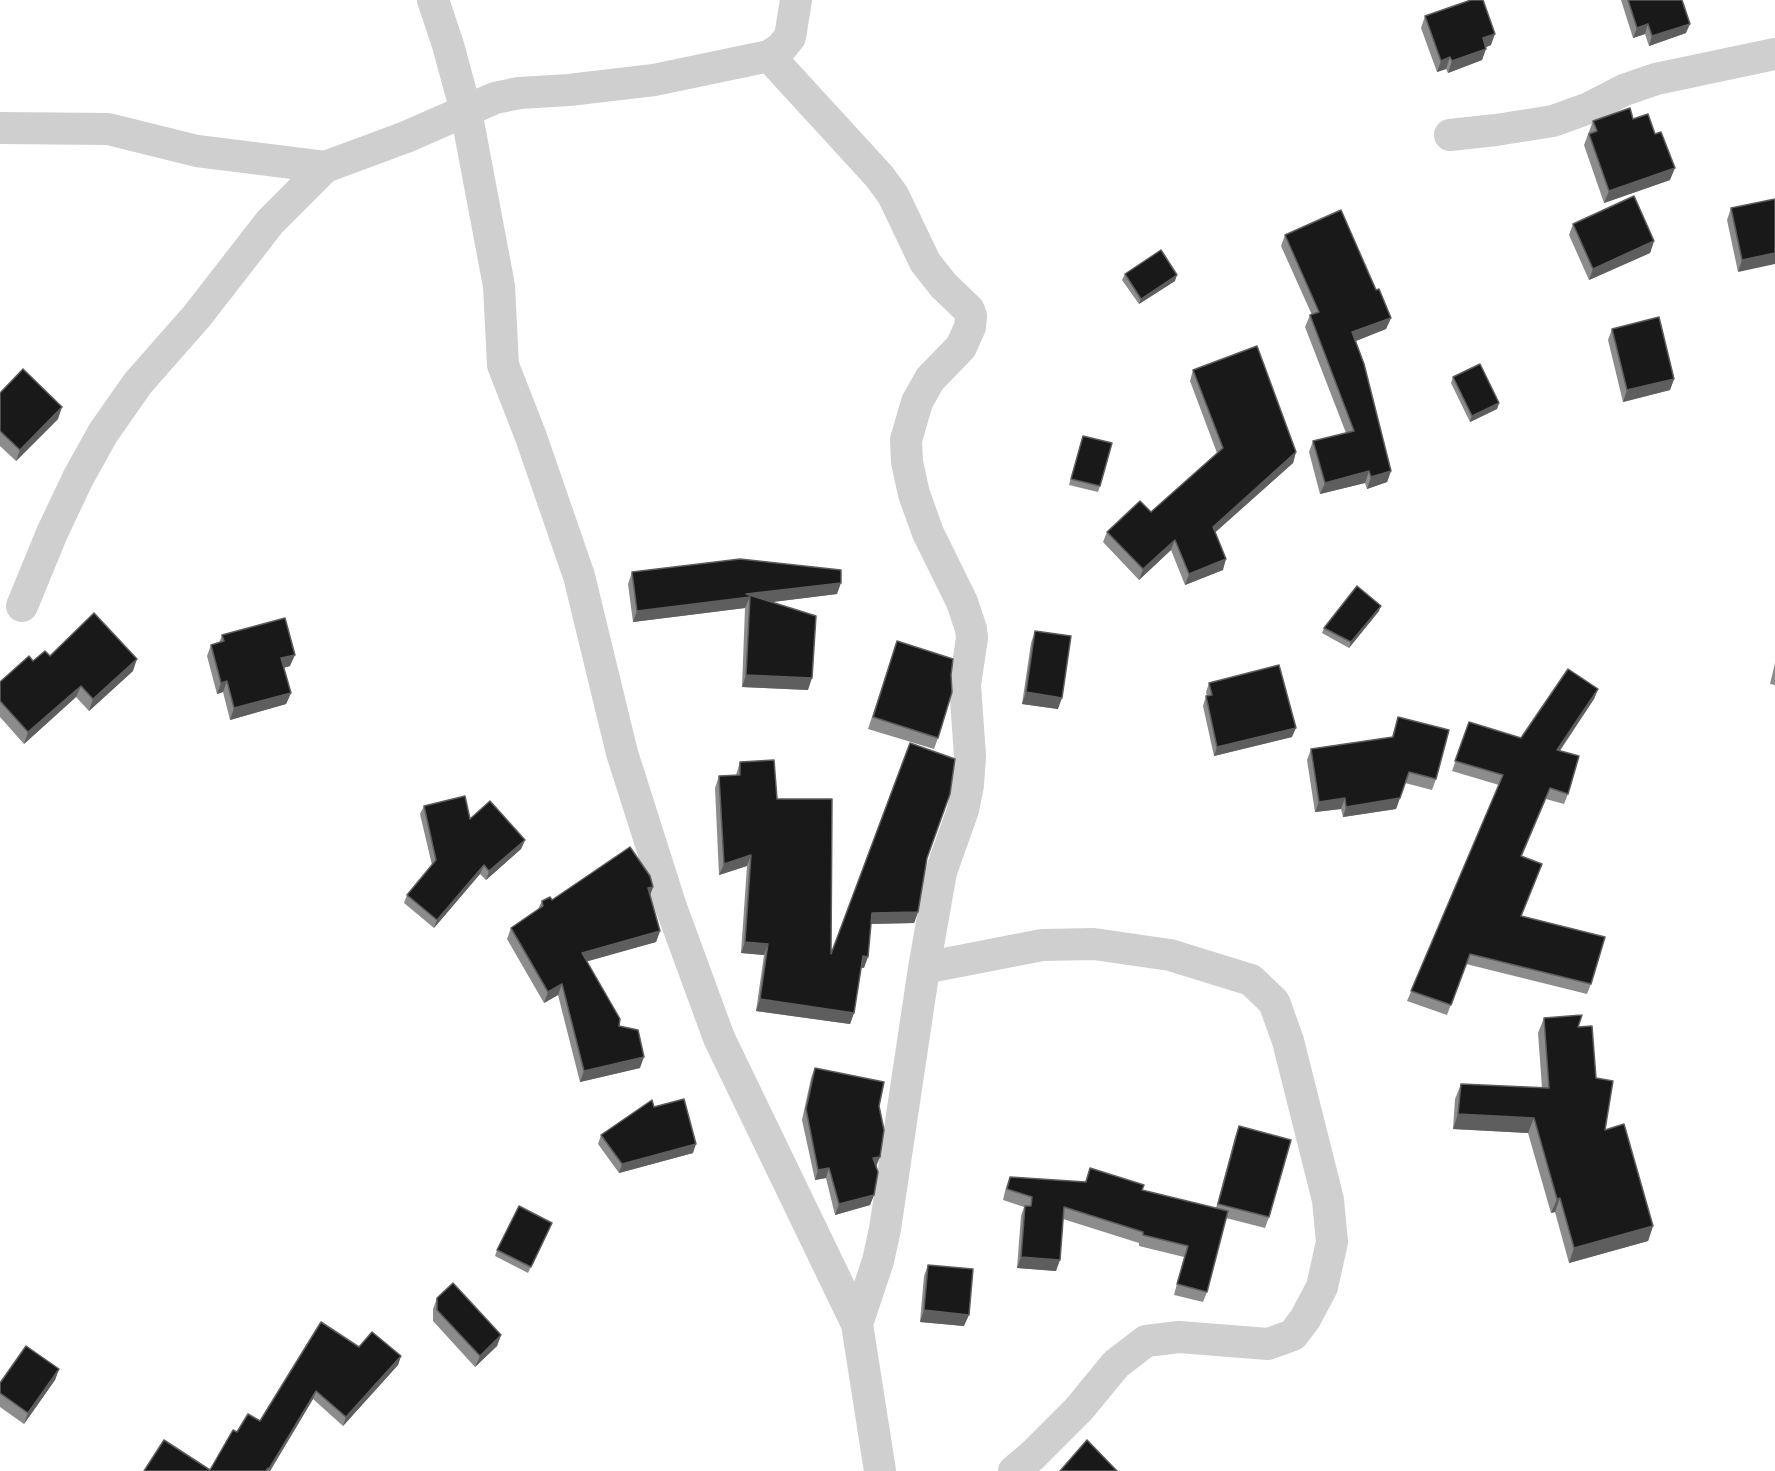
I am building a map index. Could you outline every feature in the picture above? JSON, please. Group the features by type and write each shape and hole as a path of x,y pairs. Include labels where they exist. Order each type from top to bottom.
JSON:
{"street":[{"path":"433,0 466,111 499,286 503,365 531,437 579,576 622,753 671,907 719,1038 857,1324 880,1471"},
{"path":"22,606 52,533 78,478 103,433 132,391 197,316 270,222 324,167 406,137 503,96 654,80 769,56 781,48 790,37 796,0"},
{"path":"1450,135 1553,121 1588,108 1624,90 1656,79 1775,54"},
{"path":"769,56 879,176 893,195 925,262 943,285 969,310 971,316 970,327 961,347 930,379 917,402 906,440 907,462 914,495 928,533 962,602 972,638 965,685 970,756 963,810 941,872 924,968 885,1229 878,1261 857,1324"},
{"path":"0,128 108,129 197,151 324,167"},
{"path":"924,968 1042,945 1095,944 1170,955 1251,980 1274,1002 1288,1041 1328,1200 1332,1242 1322,1287 1293,1335 1268,1344 1179,1337 1146,1341 1116,1364 1079,1409 1014,1471"}],"building":[{"path":"1471,0 1483,0 1495,34 1483,38 1486,49 1452,61 1450,57 1441,61 1425,16"},
{"path":"1628,0 1682,0 1690,24 1652,36 1648,24 1637,28"},
{"path":"1630,108 1633,119 1648,114 1655,134 1661,132 1675,168 1609,191 1589,134 1597,131 1593,121"},
{"path":"1634,196 1654,241 1593,269 1573,224"},
{"path":"1775,199 1775,253 1742,260 1731,208"},
{"path":"1341,210 1376,290 1379,289 1391,318 1352,332 1364,364 1391,471 1371,477 1369,471 1325,483 1313,441 1354,431 1310,315 1319,312 1285,235"},
{"path":"1161,250 1177,275 1141,299 1125,274"},
{"path":"1659,317 1674,379 1627,390 1612,329"},
{"path":"1257,346 1296,452 1213,527 1226,559 1189,574 1175,540 1143,569 1107,532 1140,501 1151,512 1223,448 1193,370"},
{"path":"1480,364 1499,403 1472,416 1453,377"},
{"path":"23,369 62,407 20,450 0,431 0,393"},
{"path":"1083,436 1112,443 1100,486 1071,479"},
{"path":"740,559 841,570 841,583 746,594 816,616 812,678 746,675 750,597 637,611 632,572"},
{"path":"1357,586 1381,606 1351,642 1324,628"},
{"path":"94,613 137,659 93,699 81,686 28,732 0,701 0,682 29,656 33,661 45,651 50,656"},
{"path":"285,618 295,655 281,658 291,693 234,708 227,681 221,683 211,645 224,641 222,635"},
{"path":"1035,631 1071,636 1062,698 1026,692"},
{"path":"897,641 953,659 952,692 938,738 873,717"},
{"path":"1279,665 1296,728 1217,747 1206,696 1212,695 1209,683"},
{"path":"1568,669 1598,689 1557,750 1579,756 1568,794 1550,788 1521,856 1542,864 1521,916 1605,937 1591,984 1470,954 1451,1005 1411,991 1503,775 1455,761 1469,722 1521,738"},
{"path":"1398,717 1449,730 1436,779 1409,772 1400,798 1346,807 1345,798 1319,802 1311,749 1393,737"},
{"path":"910,743 955,759 950,794 927,858 918,912 872,913 868,957 863,956 854,1013 760,999 768,944 745,942 751,855 724,864 719,776 740,775 740,762 774,760 777,799 832,799 831,954"},
{"path":"465,796 470,819 490,801 525,840 489,871 484,865 437,920 407,895 436,860 424,806"},
{"path":"630,847 650,876 653,887 648,888 660,931 582,953 620,1019 619,1026 638,1030 644,1057 584,1071 562,984 548,992 511,928 543,906 542,901 550,897 552,900"},
{"path":"1582,1015 1578,1027 1592,1026 1596,1078 1613,1081 1605,1130 1624,1124 1653,1226 1574,1248 1560,1198 1557,1199 1534,1118 1458,1114 1461,1084 1549,1088 1544,1018"},
{"path":"815,1068 884,1082 879,1106 884,1130 880,1157 873,1158 878,1172 874,1195 839,1204 829,1168 818,1170 806,1109"},
{"path":"684,1099 696,1144 622,1164 601,1135 652,1100 654,1107"},
{"path":"1239,1126 1291,1140 1269,1217 1218,1204"},
{"path":"1090,1168 1144,1185 1142,1190 1228,1211 1207,1292 1177,1284 1188,1246 1143,1235 1143,1232 1064,1207 1060,1260 1021,1257 1025,1206 1031,1206 1032,1197 1007,1189 1010,1177 1086,1182"},
{"path":"519,1206 552,1223 531,1267 497,1250"},
{"path":"928,1265 973,1269 969,1315 924,1310"},
{"path":"453,1283 501,1335 480,1356 437,1310 437,1298"},
{"path":"321,1322 359,1347 372,1332 401,1356 346,1417 316,1391 266,1471 144,1471 164,1440 210,1470 233,1430 237,1432 248,1414 260,1421"},
{"path":"26,1346 59,1369 28,1413 0,1393 0,1383"},
{"path":"1087,1440 1117,1471 1060,1471"}]}
